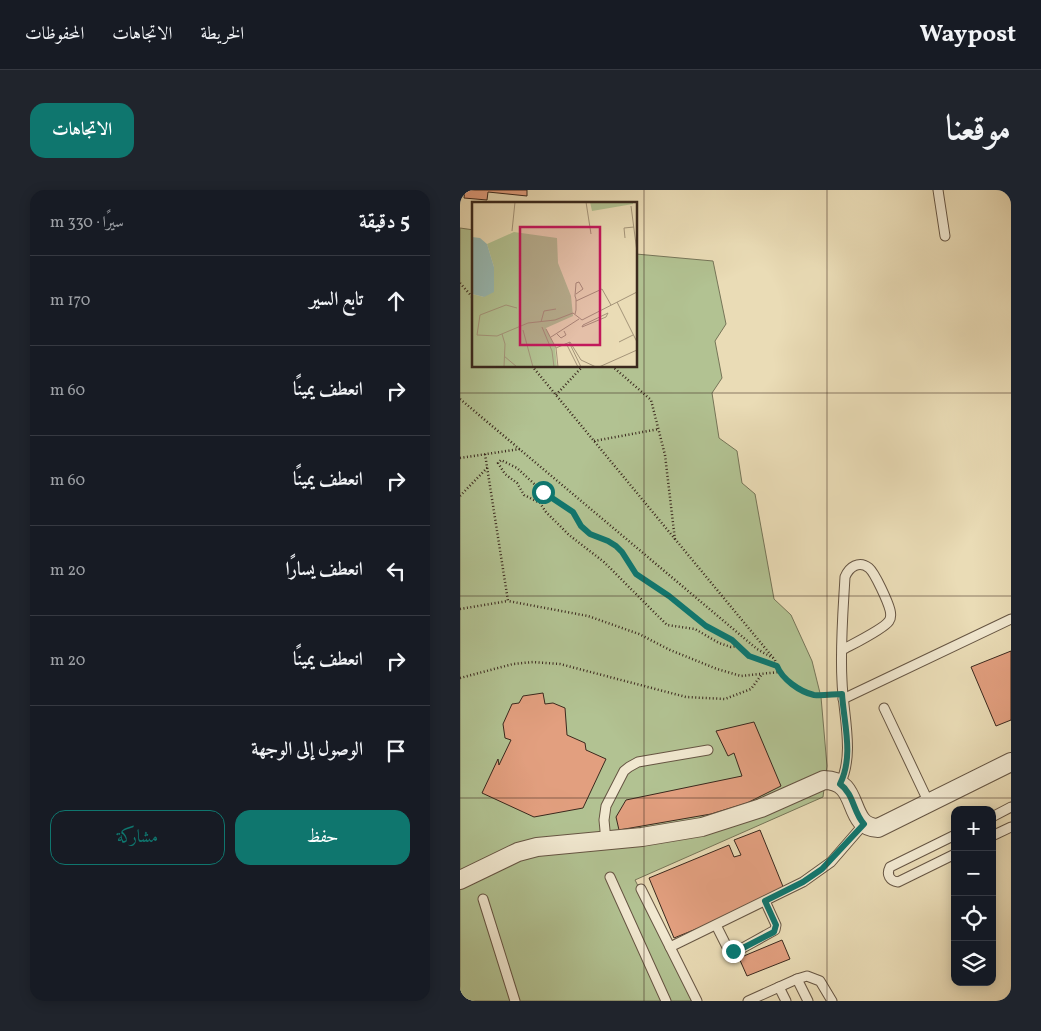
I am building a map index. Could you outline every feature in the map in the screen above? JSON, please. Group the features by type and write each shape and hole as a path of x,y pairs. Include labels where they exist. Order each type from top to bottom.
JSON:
{"street":[{"path":"460,880 518,852 537,847 672,833 702,827 761,808 818,781 830,780 840,784 848,792 858,816 864,824 873,828 883,827 1011,762"}],"lane":[{"path":"938,190 945,236"},
{"path":"840,784 848,758 843,697 842,650 845,577 850,568 859,565 864,566 873,572 890,608 890,617 886,625 842,650"},
{"path":"843,697 1011,619"},
{"path":"884,708 929,803"},
{"path":"606,841 604,820 606,806 620,777 628,767 638,762 708,750"},
{"path":"996,815 1011,808"},
{"path":"670,947 803,882 822,869 864,824"},
{"path":"996,834 1011,827"},
{"path":"951,837 890,867 889,877 891,880 898,882 951,856"},
{"path":"610,877 666,1001"},
{"path":"641,889 697,1001"},
{"path":"483,899 515,1001"},
{"path":"716,925 727,948 733,951 739,950 775,930 776,923 765,901"},
{"path":"748,1001 806,976 816,978 824,985 832,1001"},
{"path":"797,979 808,1001"},
{"path":"779,987 786,1001"}],"path":[{"path":"460,283 472,297"},
{"path":"534,368 775,660 779,672 790,683 814,695 843,697"},
{"path":"556,395 581,368"},
{"path":"614,368 651,400 665,455 675,540"},
{"path":"460,399 757,649 775,660"},
{"path":"594,440 659,429"},
{"path":"460,458 520,449"},
{"path":"485,454 508,601"},
{"path":"738,646 731,647 719,643 695,629 667,625 604,562 568,535 540,503 524,495 517,483 505,474 498,463 501,460 516,468 543,492 573,512 581,526 590,534 616,546 636,574 669,596 706,626 732,640 749,656 777,666"},
{"path":"460,496 488,468"},
{"path":"460,609 508,601 588,616 639,634 670,650 717,669 741,676 779,672"},
{"path":"460,678 513,664 533,662 560,664 686,697 725,699 750,689 762,674"}],"green space":[{"path":"460,228 472,230 472,368 638,368 638,254 713,261 726,324 715,341 722,378 712,393 719,438 737,451 742,483 755,494 774,599 791,615 812,661 821,697 827,766 823,797 635,880 697,1001 460,1001"}],"building":[{"path":"465,190 527,190 527,196 488,192 487,200 464,198"},
{"path":"1011,651 1011,720 996,726 971,667"},
{"path":"543,693 545,704 553,703 565,708 567,735 585,743 586,750 606,759 583,808 534,817 482,793 498,759 499,765 511,740 505,738 503,724 512,704 519,703 523,696"},
{"path":"754,722 781,786 747,803 711,814 619,830 616,817 626,800 742,776 734,753 728,756 716,731"},
{"path":"760,830 784,889 760,903 674,938 649,878 729,845 734,857 741,855 734,840"},
{"path":"782,940 790,959 747,976 739,958"}],"route":[{"path":"543,492 573,512 581,526 590,534 616,546 636,574 669,596 691,616 732,640 749,656 777,666 779,672 790,683 814,695 842,694 848,758 847,767 840,784 845,787 860,820 864,824 822,869 793,888 765,901 776,925 774,932 739,950 733,951"}]}
